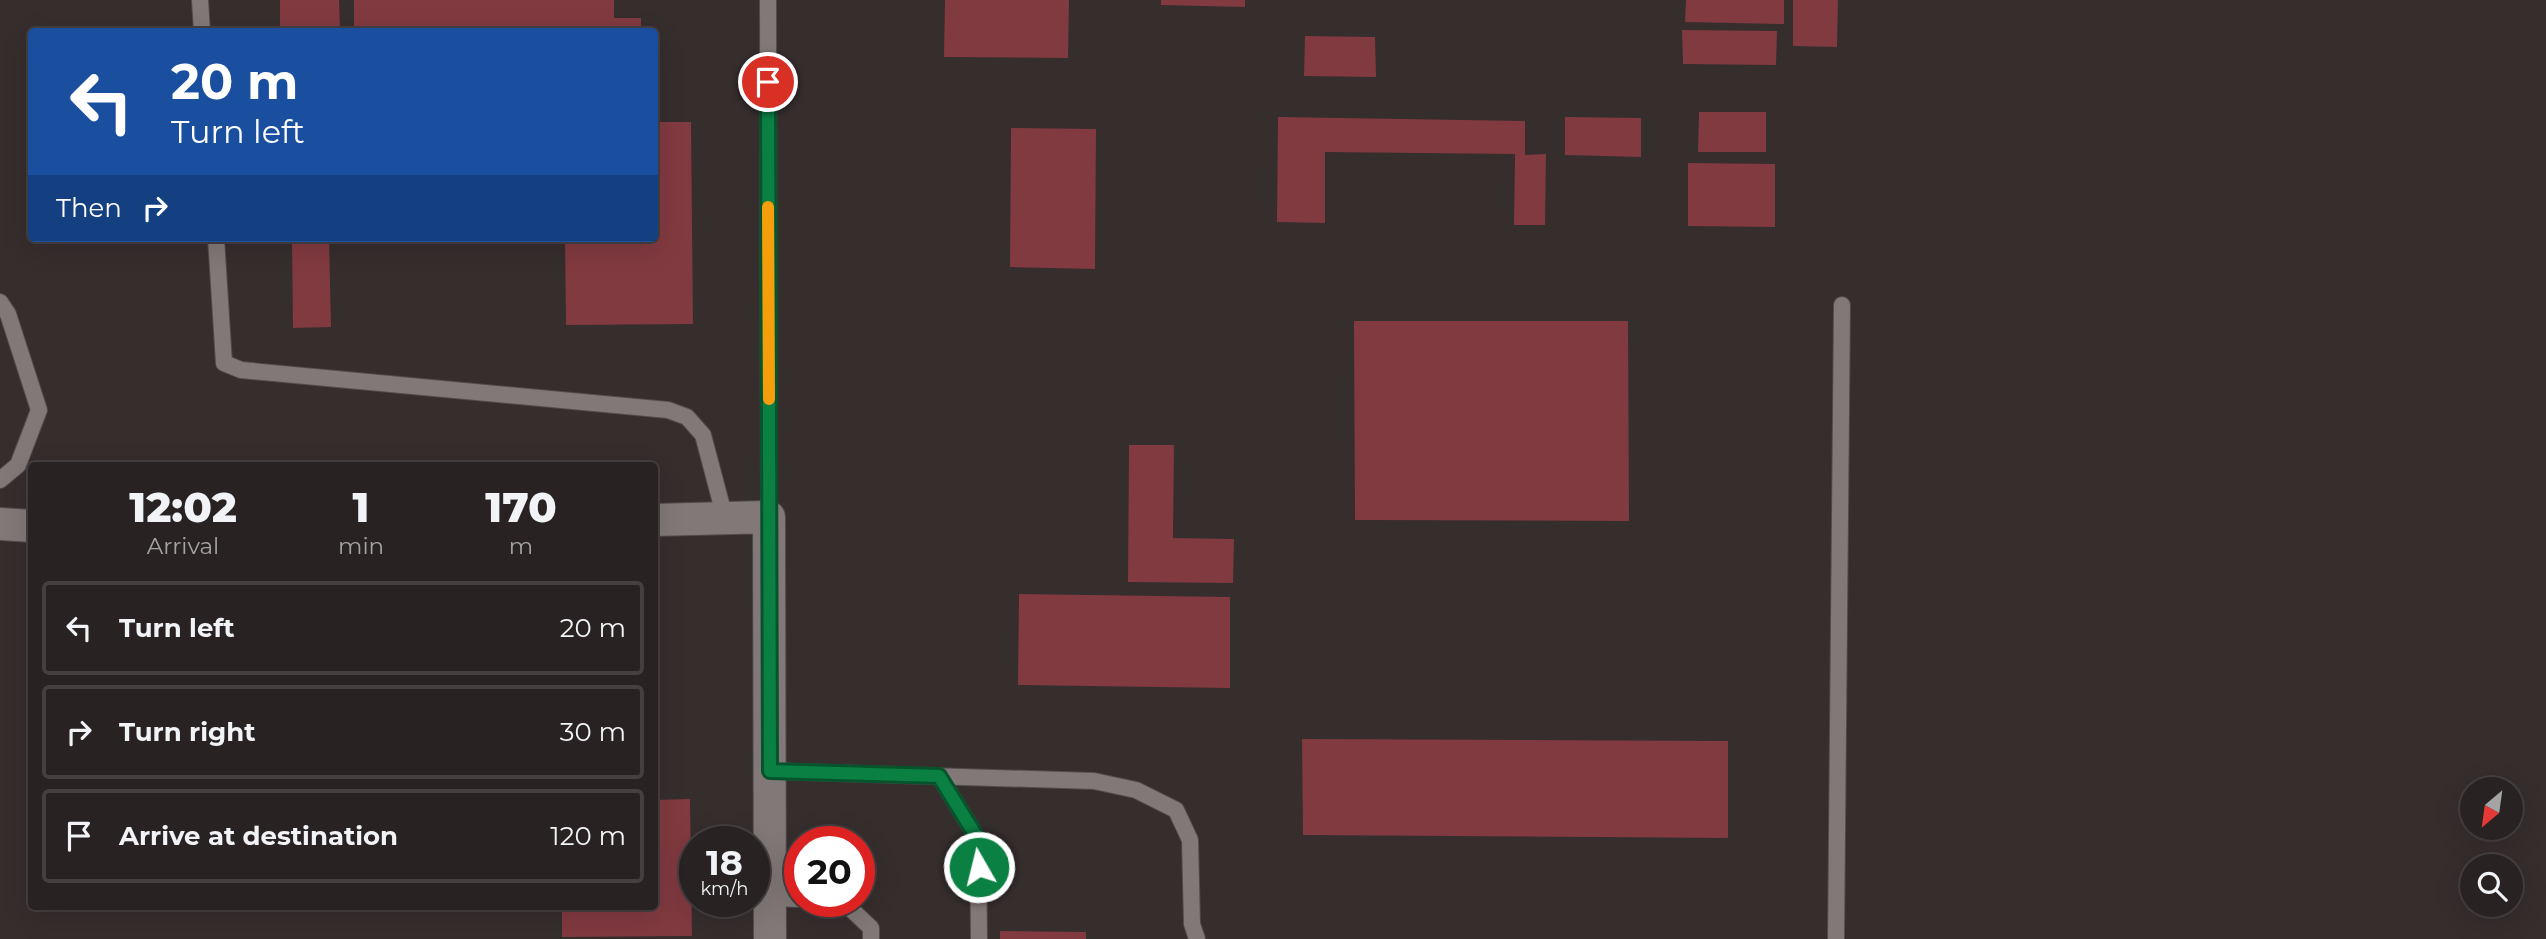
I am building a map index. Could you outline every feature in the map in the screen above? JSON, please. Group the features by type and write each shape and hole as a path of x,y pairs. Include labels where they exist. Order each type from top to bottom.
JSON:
{"street":[{"path":"658,520 769,516 770,771 784,890"},
{"path":"0,524 28,526"},
{"path":"770,939 784,901"}],"lane":[{"path":"200,0 202,28"},
{"path":"768,0 769,516"},
{"path":"216,242 224,363 241,370 668,410 687,417 703,435 725,518"},
{"path":"0,302 8,314 39,410 18,465 0,480"},
{"path":"1836,939 1842,305"},
{"path":"770,771 1094,781 1136,790 1176,810 1190,840 1192,923 1196,939"},
{"path":"939,776 978,839 979,939"},
{"path":"859,917 871,928 872,939"}],"building":[{"path":"280,0 339,0 340,28 280,28"},
{"path":"354,0 614,0 614,18 641,18 641,28 354,28"},
{"path":"945,0 1069,0 1068,58 944,57"},
{"path":"1161,0 1245,0 1245,7 1161,5"},
{"path":"1686,0 1784,0 1784,24 1685,22"},
{"path":"1793,0 1838,0 1837,47 1793,46"},
{"path":"1682,30 1777,31 1776,65 1683,64"},
{"path":"1305,36 1375,37 1376,77 1304,76"},
{"path":"1699,112 1766,112 1766,152 1698,152"},
{"path":"1278,117 1525,121 1525,155 1546,154 1545,225 1514,225 1515,154 1325,152 1325,223 1277,222"},
{"path":"1565,117 1641,118 1641,157 1565,155"},
{"path":"658,122 691,122 693,324 566,325 565,242 658,242"},
{"path":"1011,128 1096,129 1095,269 1010,267"},
{"path":"1688,163 1775,164 1775,227 1688,226"},
{"path":"292,242 329,242 331,327 293,328"},
{"path":"1354,321 1628,321 1629,521 1355,520"},
{"path":"1129,445 1174,445 1173,538 1234,539 1233,583 1128,582"},
{"path":"1019,594 1230,597 1230,688 1018,685"},
{"path":"1302,739 1728,741 1728,838 1303,835"},
{"path":"690,799 690,826 679,826 679,917 692,917 692,936 562,937 562,910 658,910 658,800"},
{"path":"1000,931 1086,932 1086,939 1000,939"}],"slow traffic":[{"path":"768,207 769,399"}],"route":[{"path":"768,82 770,771 939,776 978,839 979,867"}]}
